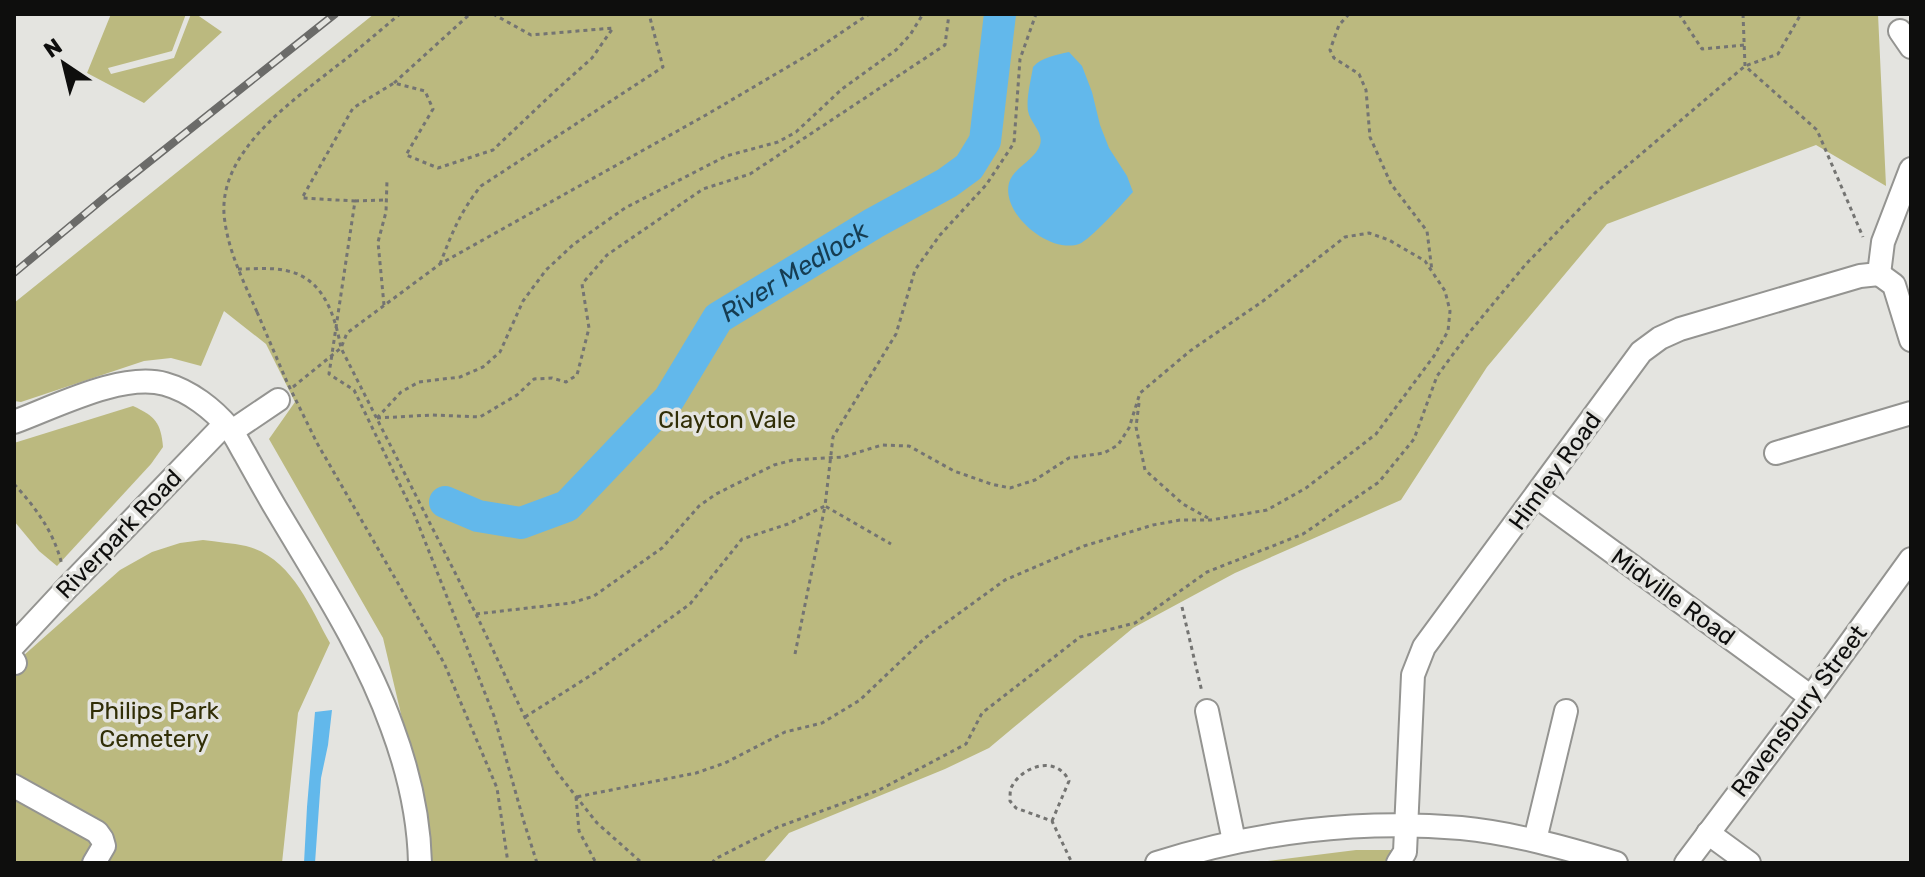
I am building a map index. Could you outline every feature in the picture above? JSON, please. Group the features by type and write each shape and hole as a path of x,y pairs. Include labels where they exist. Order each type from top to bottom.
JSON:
{"street":[{"path":"1911,169 1883,242 1879,274 1894,285 1911,340"},
{"name":"Himley Road","path":"1398,863 1405,852 1413,675 1417,661 1424,647 1641,352 1680,329 1860,276 1879,274"},
{"path":"14,422 105,388 149,381 180,390 208,408 229,428 324,586 381,698 411,790 419,833 420,863"},
{"name":"Riverpark Road","path":"14,656 67,588 229,428 278,400"},
{"path":"1776,453 1911,413"},
{"name":"Midville Road","path":"1536,496 1811,697"},
{"name":"Ravensbury Street","path":"1686,863 1911,559"},
{"path":"1207,711 1234,841"},
{"path":"1535,840 1566,711"},
{"path":"14,786 97,832 104,846 94,863"},
{"path":"1157,863 1234,841 1322,829 1407,825 1464,828 1535,840 1616,863"},
{"path":"1708,833 1749,863"}],"path":[{"path":"400,14 287,104 258,133 240,159 226,195 224,212 238,269 287,382 317,443 444,663 497,788 508,863"},
{"path":"386,200 302,198 353,108 394,83 470,14"},
{"path":"394,83 425,91 433,109 406,155 438,168 493,150 592,58 613,28 531,35 493,14"},
{"path":"440,264 458,219 481,186 663,67 649,14"},
{"path":"278,400 341,348 347,333 440,264 706,115 808,55 869,14"},
{"path":"377,418 401,392 419,382 460,377 483,367 500,352 523,301 546,270 574,244 625,208 726,156 778,142 796,132 842,89 896,50 923,14"},
{"path":"377,418 432,415 480,417 517,395 534,379 552,378 566,382 577,375 589,328 582,284 607,255 703,189 750,174 945,45 949,14"},
{"path":"795,654 825,506 833,437 896,334 915,270 940,235 986,185 1014,143 1020,59 1036,14"},
{"path":"1349,14 1339,25 1330,50 1334,58 1359,74 1366,90 1370,137 1391,184 1427,231 1433,272"},
{"path":"1679,14 1702,49 1744,45"},
{"path":"1743,14 1745,66 1817,130 1879,274"},
{"path":"712,863 778,827 879,790 966,744 982,713 1080,637 1135,623 1207,572 1303,534 1379,482 1414,439 1437,376 1526,264 1595,193 1745,66 1778,54 1801,14"},
{"path":"384,305 378,242 386,212 387,180"},
{"path":"355,201 329,374 354,390 415,516 494,716 537,863"},
{"path":"476,614 571,603 594,596 662,548 699,506 716,494 774,465 793,460 843,457 882,445 909,446 954,471 1010,488 1035,480 1069,458 1104,453 1118,445 1129,428 1140,393 1190,351 1263,301 1345,237 1369,233 1389,240 1425,261 1445,291 1450,311 1448,331 1434,356 1376,434 1306,488 1267,510 1211,520 1180,520 1153,525 1084,546 1005,580 925,638 860,700 822,723 785,732 725,763 696,773 576,797"},
{"path":"238,269 286,270 303,275 317,287 336,322 341,348 525,717 556,771 576,797 597,823 642,863"},
{"path":"1140,393 1136,427 1145,470 1183,504 1211,520"},
{"path":"14,484 36,508 55,540 67,588"},
{"path":"825,506 891,544"},
{"path":"525,717 596,672 690,604 742,539 788,524 825,506"},
{"path":"1182,607 1207,711"},
{"path":"1052,821 1069,781 1059,767 1044,765 1021,776 1011,788 1010,801 1016,808 1052,821 1072,863"},
{"path":"576,797 579,831 596,863"}],"green space":[{"path":"111,14 186,14 172,51 108,68 111,74 174,58 191,14 196,14 222,32 144,103 87,73"},
{"name":"Clayton Vale","path":"374,14 1878,14 1886,186 1816,145 1607,224 1487,367 1401,500 1235,573 1133,628 989,748 789,833 763,863 430,863 425,804 383,638 269,439 295,402 266,344 224,311 201,366 171,358 144,361 21,402 14,401 14,303"},
{"path":"133,406 156,421 163,447 57,566 39,551 14,521 14,443"},
{"name":"Philips Park Cemetery","path":"203,540 246,546 275,561 297,585 330,643 298,713 282,863 14,863 14,664 120,570 152,552"},
{"path":"1356,850 1394,850 1394,853 1386,863 1251,863"}],"water":[{"path":"1069,52 1082,66 1109,148 1133,192 1091,236 1079,244 1067,246 1042,237 1020,219 1012,207 1009,183 1040,145 1040,136 1028,111 1033,67 1054,55"},
{"path":"332,710 321,778 315,863 304,863 315,712"}],"waterway":[{"name":"River Medlock","path":"445,502 478,516 521,523 567,506 669,399 718,318 969,167 985,141 1000,14"}],"railway":[{"path":"14,273 335,14"}]}
